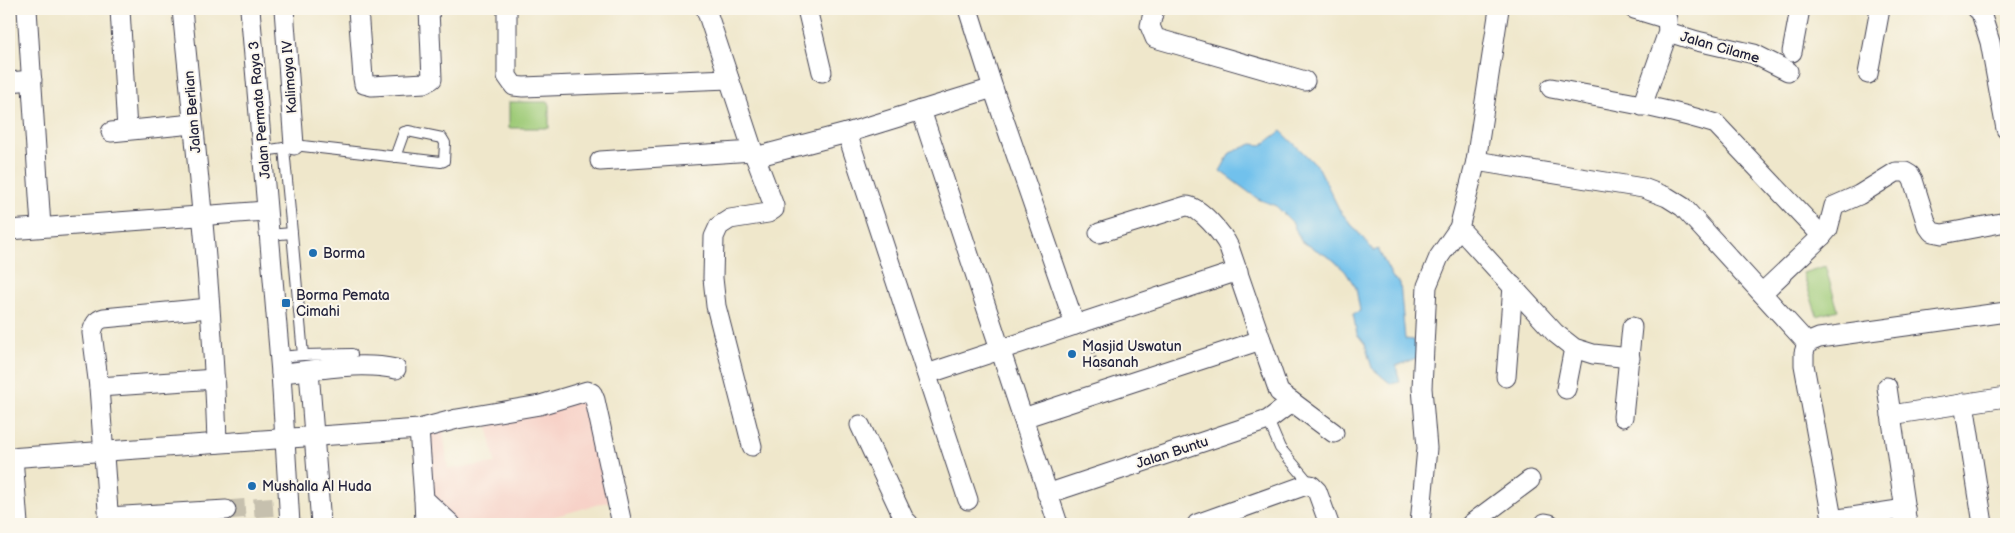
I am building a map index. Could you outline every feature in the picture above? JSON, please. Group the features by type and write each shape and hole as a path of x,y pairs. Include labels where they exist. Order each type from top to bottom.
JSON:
{"street":[{"path":"28,9 41,227"},
{"path":"120,9 119,131 193,124"},
{"name":"Jalan Berlian","path":"182,9 210,308 217,443"},
{"name":"Jalan Permata Raya 3","path":"250,9 280,365 285,438 284,505 290,524"},
{"name":"Kalimaya IV","path":"284,9 289,146"},
{"path":"358,9 362,78 364,84 372,86 425,84 432,79 429,9"},
{"path":"507,9 507,76 514,86 729,80"},
{"path":"706,9 754,154 774,202 774,209 768,214 730,220 719,226 714,237 713,278 716,306 752,446"},
{"path":"807,9 822,72"},
{"path":"968,9 993,88 1078,324"},
{"path":"1154,9 1150,26 1155,38 1304,81"},
{"path":"1420,524 1427,448 1422,388 1427,286 1439,257 1459,228 1476,161 1499,9"},
{"name":"Jalan Cilame","path":"1634,9 1667,19 1668,32 1697,41 1754,54 1788,71"},
{"path":"1792,52 1800,9"},
{"path":"1868,74 1880,9"},
{"path":"1980,9 2003,82 2006,129"},
{"path":"1642,106 1668,32"},
{"path":"9,82 32,80"},
{"path":"600,161 754,154 847,133 993,88"},
{"path":"1551,88 1642,106 1716,124 1822,236"},
{"path":"921,110 1058,524"},
{"path":"847,133 968,500"},
{"path":"1476,161 1643,188 1667,197 1683,207 1807,343"},
{"path":"1762,293 1828,229 1834,206 1859,195 1899,171 1910,175 1913,180 1927,225 1932,232 1942,234 2006,222"},
{"path":"1099,233 1191,206 1200,211 1226,240 1279,392 1334,433"},
{"path":"9,230 266,211"},
{"path":"1459,228 1555,333 1574,348 1593,354 1630,358"},
{"path":"927,374 1238,271"},
{"path":"1506,377 1513,286"},
{"path":"210,308 99,319 93,327 92,333 99,387 109,520 195,518 226,510"},
{"path":"1807,343 1819,338 2006,312"},
{"path":"1623,417 1632,327"},
{"path":"1023,418 1261,340"},
{"path":"1807,343 1804,353 1804,365 1832,522 1906,516 1887,387"},
{"path":"1566,389 1574,348"},
{"path":"280,365 306,363 379,365 396,369"},
{"path":"306,363 321,524"},
{"path":"99,387 215,379"},
{"path":"18,524 11,458 419,429 457,419 540,405 589,391 595,400 622,524"},
{"path":"1891,415 2006,397"},
{"name":"Jalan Buntu","path":"1048,494 1268,420 1292,402"},
{"path":"1964,403 1983,524"},
{"path":"860,425 904,519 909,524"},
{"path":"419,429 425,524"},
{"path":"1471,524 1530,480"},
{"path":"1197,524 1306,484 1311,485 1318,491 1329,524"},
{"path":"424,499 451,524"}],"lane":[{"path":"262,151 289,146 441,162 444,161 445,143 442,138 408,131 404,132 395,157"},
{"path":"289,146 292,233 306,363 352,354"},
{"path":"268,235 292,233"},
{"path":"1268,420 1280,448 1311,485"}],"path":[{"path":"1078,324 1089,340 1107,391"}],"shaded area":[{"path":"589,393 614,500 549,518 549,524 458,524 429,497 424,433 443,429 448,469 495,463 487,423"}],"green space":[{"path":"509,102 549,102 549,128 509,128"},
{"path":"1825,266 1838,310 1817,316 1803,273"}],"water":[{"path":"1281,131 1319,168 1340,211 1374,251 1378,249 1393,278 1400,283 1405,339 1414,340 1419,357 1396,366 1400,382 1391,384 1372,368 1365,344 1357,334 1353,314 1360,311 1356,288 1345,271 1332,259 1301,241 1292,222 1276,206 1258,199 1220,171 1230,153 1252,144 1262,145"}],"tunnel":[{"path":"226,510 279,506"}],"place":[{"name":"Borma","path":"313,253"},
{"name":"Borma Pemata Cimahi","path":"286,303"},
{"name":"Masjid Uswatun Hasanah","path":"1072,354"},
{"name":"Mushalla Al Huda","path":"252,486"}]}
